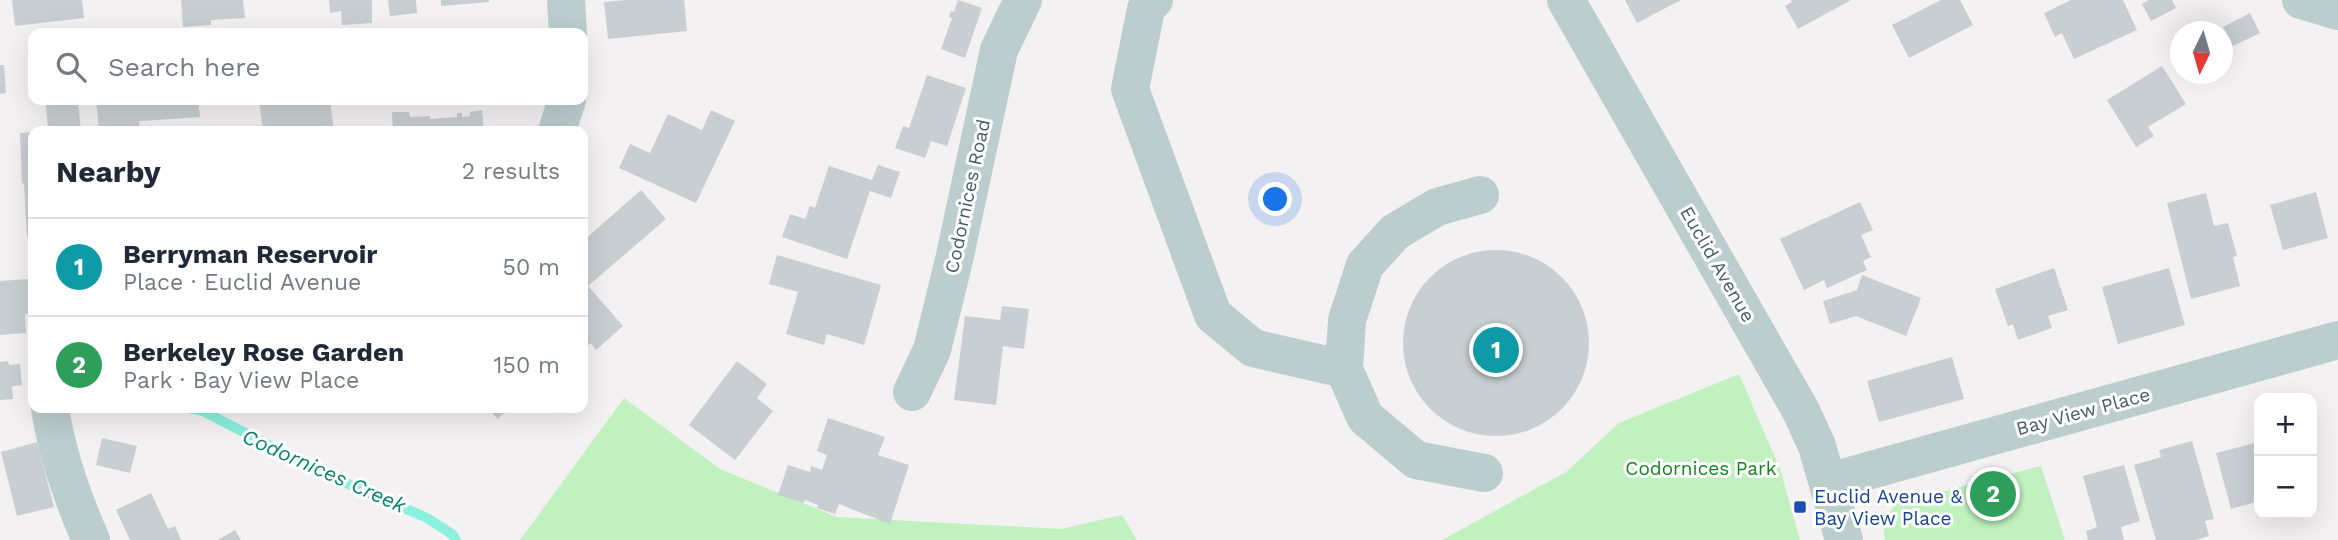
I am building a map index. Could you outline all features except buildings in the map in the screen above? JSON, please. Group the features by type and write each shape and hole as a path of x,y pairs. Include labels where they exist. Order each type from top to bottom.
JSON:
{"street":[{"path":"566,0 568,28"},
{"name":"Codornices Road","path":"912,392 932,349 999,50 1023,0"},
{"path":"1154,0 1146,9 1130,89 1213,315 1253,348 1344,369"},
{"name":"Euclid Avenue","path":"1566,0 1801,411 1817,446 1844,540"},
{"path":"2301,0 2338,11"},
{"path":"559,126 565,105"},
{"path":"1480,195 1437,207 1395,232 1364,265 1347,320 1344,369 1365,417 1416,460 1484,473"},
{"name":"Bay View Place","path":"1828,482 2338,340"},
{"path":"51,413 55,439 75,504 91,540"}],"green space":[{"name":"Codornices Park","path":"1739,374 1780,469 1800,540 1442,540 1566,472 1619,423"},
{"path":"624,398 720,469 837,517 1061,529 1122,515 1137,540 520,540"},
{"path":"2041,466 2065,540 1885,540 1883,523 1895,504"}],"waterway":[{"name":"Codornices Creek","path":"207,413 318,471 427,518 452,534 456,540"}],"place":[{"name":"Berryman Reservoir","path":"1496,350"},
{"name":"Berkeley Rose Garden","path":"1993,494"},
{"name":"Euclid Avenue & Bay View Place","path":"1800,507"}]}
